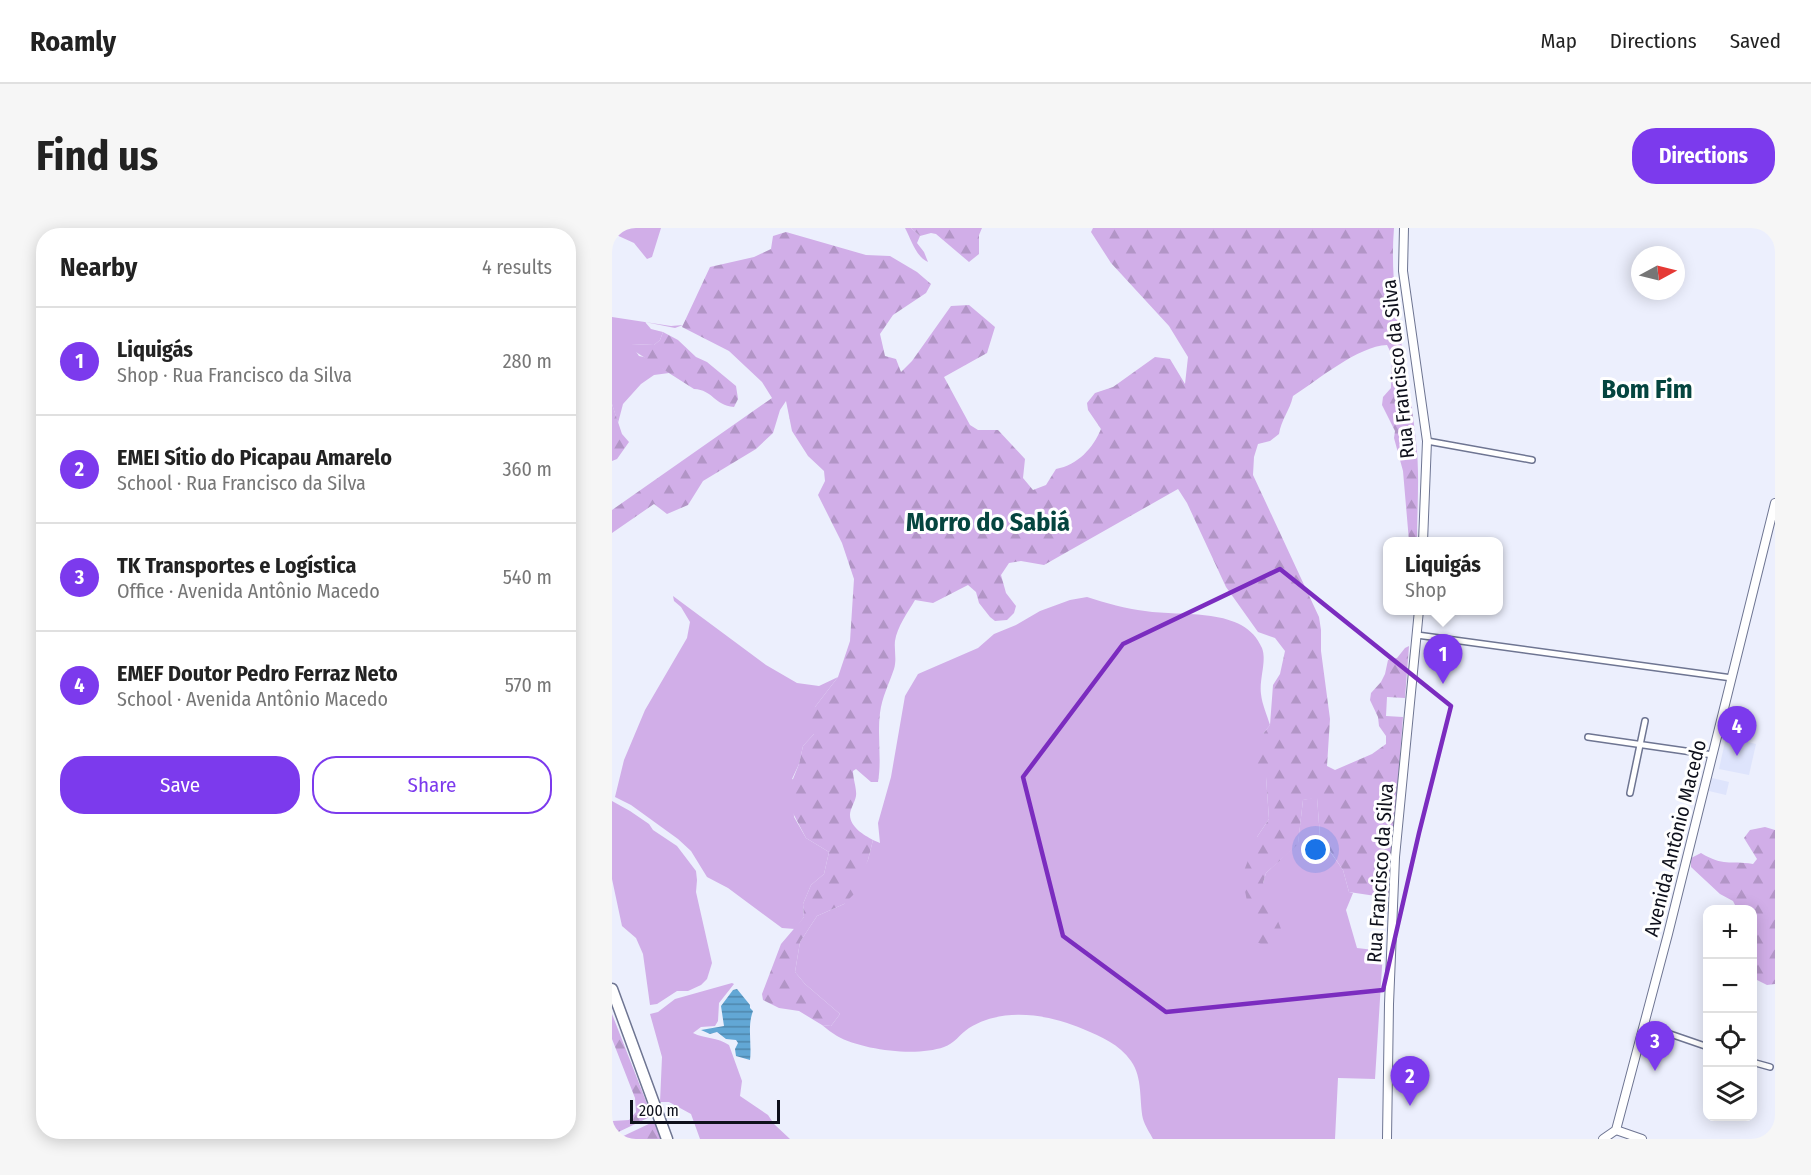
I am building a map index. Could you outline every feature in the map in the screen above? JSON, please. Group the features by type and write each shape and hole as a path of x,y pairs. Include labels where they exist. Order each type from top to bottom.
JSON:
{"highway":[{"path":"612,989 667,1139"}],"main road":[{"name":"Rua Francisco da Silva","path":"1404,228 1403,271 1426,441 1423,537"},
{"name":"Avenida Antônio Macedo","path":"1616,1131 1668,934 1775,503"},
{"name":"Rua Francisco da Silva","path":"1387,1139 1389,1004 1395,856 1419,615"},
{"path":"1603,1139 1616,1131 1642,1139"}],"street":[{"path":"1426,441 1532,460"},
{"path":"1417,634 1732,678"},
{"path":"1630,793 1645,721"},
{"path":"1588,737 1713,755"},
{"path":"1644,1025 1703,1046"},
{"path":"1757,1063 1770,1067"}],"highlighted area":[{"path":"1280,569 1451,706 1383,990 1166,1012 1063,936 1023,777 1123,644"}],"shaded area":[{"path":"1726,737 1756,744 1749,775 1719,769"},
{"path":"1712,778 1729,782 1726,795 1709,791"}],"green space":[{"path":"612,228 661,228 652,257 647,259 634,243 612,233"},
{"path":"905,228 911,228 920,236 917,243 928,262 917,252"},
{"path":"911,228 982,228 979,235 979,254 969,262 936,234 920,236"},
{"path":"1093,228 1394,228 1396,308 1417,453 1417,537 1409,537 1403,471 1394,438 1395,431 1382,405 1383,397 1391,388 1392,355 1387,345 1351,357 1293,396 1279,434 1270,441 1258,444 1254,457 1253,475 1319,617 1330,719 1327,766 1335,770 1372,754 1386,744 1386,736 1379,726 1378,717 1370,700 1371,693 1381,682 1388,660 1397,658 1409,646 1405,698 1387,697 1386,716 1403,717 1389,898 1349,892 1343,870 1320,836 1317,798 1303,800 1298,844 1266,873 1263,883 1285,939 1274,951 1255,941 1242,876 1257,837 1269,819 1266,777 1253,762 1263,734 1270,725 1273,685 1280,674 1285,651 1275,638 1258,632 1226,587 1187,503 1178,489 1044,565 1021,561 1009,563 1001,575 1006,593 1016,606 1014,613 1007,620 995,621 990,617 979,603 976,592 968,585 933,603 915,600 896,636 895,665 881,707 878,782 871,782 856,769 853,771 856,793 850,813 851,819 858,830 873,840 868,860 854,894 844,904 817,916 800,942 795,972 805,984 840,1014 831,1026 822,1025 799,1011 779,1008 763,1000 762,994 781,944 804,917 803,904 811,885 824,874 829,852 806,838 783,794 785,781 793,779 803,746 814,734 809,723 815,707 838,677 850,641 854,579 842,543 818,495 825,481 824,471 808,456 792,431 786,401 780,410 773,433 756,449 703,481 688,505 667,514 654,504 612,533 612,510 772,398 762,382 729,351 682,327 710,267 754,257 771,249 773,236 786,232 866,255 890,256 917,272 931,284 926,293 893,315 880,334 885,356 896,359 901,372 912,361 951,306 969,305 995,327 987,353 944,377 970,425 978,430 998,430 1025,459 1023,478 1033,490 1046,485 1056,469 1078,460 1098,436 1101,429 1088,410 1087,403 1095,393 1113,387 1155,357 1170,359 1185,384 1188,357 1169,326 1111,263 1091,232"},
{"path":"612,317 645,322 651,329 663,332 660,340 654,345 631,344 639,356 648,358 669,373 654,375 641,384 623,404 618,423 612,404"},
{"path":"646,322 671,326 683,325 675,328"},
{"path":"663,332 678,340 696,357 707,362 736,386 738,399 734,407 727,406 705,392 694,389 628,347 631,344 654,345 660,340"},
{"path":"612,404 622,434 629,442 617,459 612,461"},
{"path":"673,596 766,665 797,683 819,686 838,677 815,707 814,734 803,746 799,764 792,779 794,817 806,838 829,852 824,874 811,885 803,904 804,917 795,929 782,928 728,888 707,877 691,851 678,839 631,805 615,797 624,760 645,710 687,638 690,622 681,607 674,601"},
{"path":"1087,597 1138,610 1227,619 1242,625 1254,635 1262,648 1264,659 1261,694 1270,725 1263,734 1269,819 1257,837 1263,883 1266,873 1298,843 1303,800 1317,797 1320,837 1343,870 1349,892 1353,893 1346,910 1357,948 1383,951 1375,1079 1338,1078 1335,1139 1153,1139 1143,1119 1135,1068 1121,1050 1097,1035 1055,1020 1011,1015 982,1021 969,1028 948,1046 932,1050 904,1052 874,1048 848,1041 822,1025 831,1026 840,1014 805,984 795,972 800,942 817,916 844,904 868,860 873,840 880,843 878,823 891,777 905,696 918,674 978,648 994,634 1040,611 1070,600"},
{"path":"612,801 649,824 653,830 677,846 696,871 696,892 712,963 707,979 701,985 688,991 677,991 657,1004 650,1005 643,954 636,938 622,926 612,879"},
{"path":"1765,827 1775,830 1775,984 1767,985 1757,980 1757,905 1735,905 1691,867 1691,858 1701,853 1721,862 1753,864 1757,859 1744,838 1750,830"},
{"path":"734,984 719,1003 718,1021 715,1026 701,1027 693,1033 729,1045 742,1081 740,1096 768,1115 790,1139 700,1139 691,1114 669,1102 660,1102 662,1057 650,1014 658,1012 675,999"},
{"path":"612,1014 651,1114 650,1117 612,1135 612,1121 629,1120 636,1112 635,1098 612,1039"},
{"path":"653,1122 659,1125 663,1139 617,1139"}],"water":[{"path":"737,989 753,1011 750,1023 750,1060 736,1056 735,1049 738,1043 736,1040 726,1039 717,1032 710,1034 701,1030 724,1026 721,1006 733,990"}],"place":[{"name":"Liquigás","path":"1443,684"},
{"name":"EMEF Doutor Pedro Ferraz Neto","path":"1737,756"},
{"name":"TK Transportes e Logística","path":"1655,1071"},
{"name":"EMEI Sítio do Picapau Amarelo","path":"1410,1106"}],"district":[{"name":"Bom Fim","path":"1647,389"},
{"name":"Morro do Sabiá","path":"988,522"}]}
